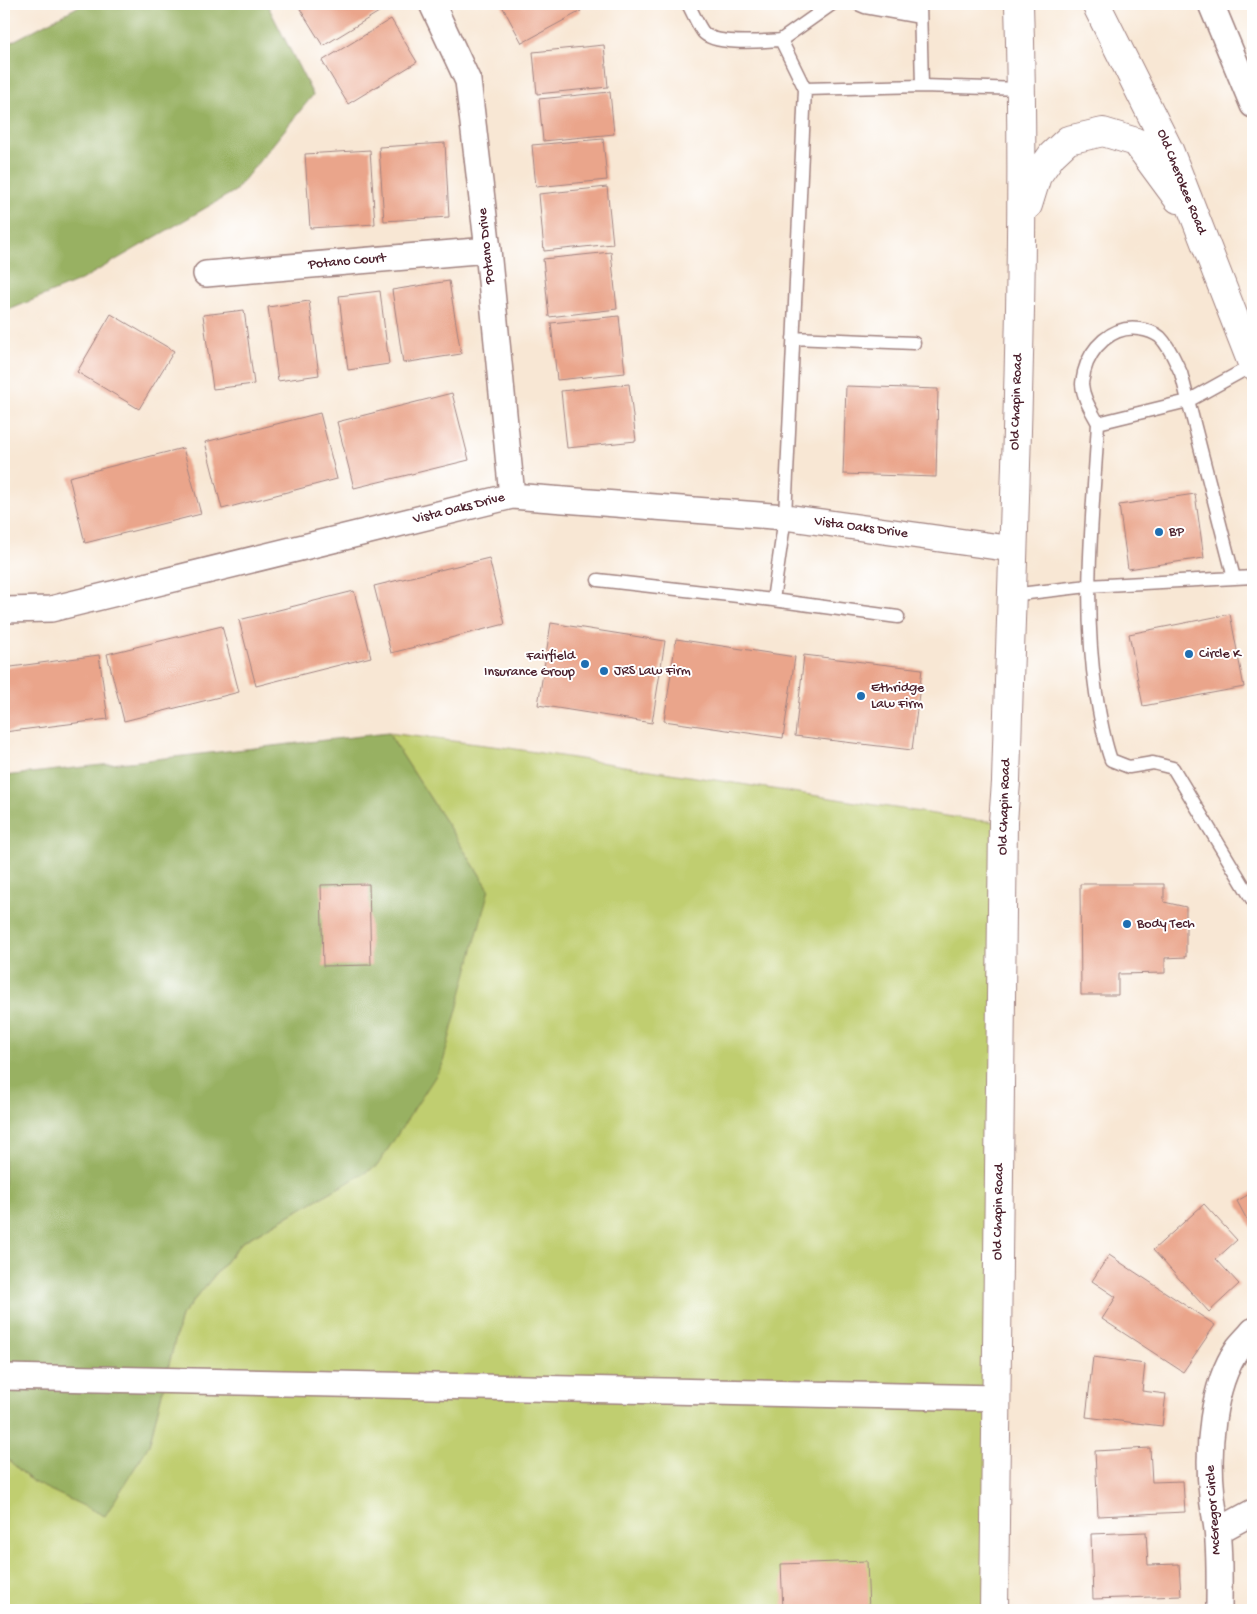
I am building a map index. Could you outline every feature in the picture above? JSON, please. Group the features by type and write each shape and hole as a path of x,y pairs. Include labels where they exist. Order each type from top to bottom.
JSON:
{"street":[{"name":"Potano Drive","path":"432,4 468,81 488,250 512,496"},
{"name":"Old Chapin Road","path":"994,1610 1003,822 1006,782 1022,220 1022,89 1019,4"},
{"name":"Old Cherokee Road","path":"1096,4 1169,150 1253,365"},
{"path":"1211,4 1253,104"},
{"path":"1022,220 1037,176 1052,155 1068,140 1103,132 1136,142 1200,230"},
{"name":"Potano Court","path":"206,274 488,250"},
{"name":"Vista Oaks Drive","path":"4,610 51,609 512,496 784,517 1013,549"},
{"name":"McGregor Circle","path":"1219,1610 1218,1531 1212,1498 1210,1472 1213,1421 1226,1371 1238,1349 1253,1331"},
{"path":"4,1377 996,1398"},
{"path":"1218,1531 1253,1512"}],"lane":[{"path":"688,4 704,34 719,40 732,41 781,40 832,4"},
{"path":"858,4 865,7 920,10 922,86"},
{"path":"772,600 784,517 805,89 781,40"},
{"path":"805,89 922,86 1022,89"},
{"path":"1234,578 1181,374 1167,345 1159,336 1148,330 1129,328 1113,333 1093,351 1086,364 1082,383 1087,404 1098,423 1088,586 1091,660 1103,737 1111,760 1129,767 1152,763 1173,768 1253,901"},
{"path":"793,338 914,343"},
{"path":"1098,423 1188,401 1253,365"},
{"path":"1011,595 1088,586 1253,578"},
{"path":"598,580 898,617"}],"green space":[{"path":"83,4 267,4 313,95 235,191 81,280 4,312 4,46"},
{"path":"388,733 509,748 972,820 1003,822 994,1610 4,1610 4,1456 33,1482 149,1445 181,1316 242,1242 377,1166 489,889"},
{"path":"388,733 489,889 442,1066 377,1166 242,1242 181,1316 149,1445 105,1516 33,1482 4,1456 4,776"}],"building":[{"path":"297,4 392,4 323,46"},
{"path":"501,4 577,4 581,11 522,43"},
{"path":"391,19 417,62 348,104 322,61"},
{"path":"604,45 608,87 537,94 533,52"},
{"path":"610,92 614,134 543,141 539,99"},
{"path":"603,139 607,180 536,187 532,145"},
{"path":"445,143 449,217 384,221 379,147"},
{"path":"370,150 375,224 310,228 305,154"},
{"path":"607,187 613,244 544,251 539,194"},
{"path":"611,252 617,309 549,317 543,259"},
{"path":"449,281 461,354 403,363 392,290"},
{"path":"380,291 389,364 348,370 339,296"},
{"path":"309,301 319,375 278,381 268,307"},
{"path":"244,310 254,384 213,389 203,315"},
{"path":"111,314 174,351 139,409 77,372"},
{"path":"619,316 625,373 557,380 551,323"},
{"path":"629,384 636,441 567,448 561,391"},
{"path":"846,386 938,389 936,477 843,474"},
{"path":"452,393 469,460 354,488 337,422"},
{"path":"320,413 337,479 222,509 205,442"},
{"path":"183,448 201,514 85,543 69,477"},
{"path":"1195,494 1204,558 1128,569 1119,505"},
{"path":"489,558 505,624 391,653 374,586"},
{"path":"354,591 371,657 256,686 239,620"},
{"path":"1230,614 1244,687 1143,706 1129,634"},
{"path":"551,623 665,641 652,723 538,705"},
{"path":"222,626 239,692 124,721 107,654"},
{"path":"676,639 795,657 783,738 664,721"},
{"path":"99,655 108,719 4,732 4,668"},
{"path":"804,655 922,669 912,750 795,736"},
{"path":"369,884 371,965 323,966 321,885"},
{"path":"1080,884 1164,884 1164,902 1186,907 1186,957 1165,958 1165,973 1118,974 1118,995 1081,995"},
{"path":"1253,1192 1253,1231 1237,1201"},
{"path":"1204,1204 1237,1240 1216,1259 1239,1284 1209,1312 1153,1250"},
{"path":"1109,1255 1215,1325 1183,1372 1102,1319 1116,1297 1092,1281"},
{"path":"1093,1357 1145,1364 1142,1391 1166,1394 1162,1426 1086,1417"},
{"path":"1150,1448 1152,1482 1183,1481 1185,1512 1098,1516 1095,1451"},
{"path":"1146,1532 1148,1565 1179,1564 1181,1596 1093,1599 1091,1534"},
{"path":"867,1561 869,1610 783,1610 781,1564"}],"place":[{"name":"BP","path":"1159,532"},
{"name":"Circle K","path":"1189,654"},
{"name":"Fairfield Insurance Group","path":"585,664"},
{"name":"JRS Law Firm","path":"604,671"},
{"name":"Ethridge Law Firm","path":"861,696"},
{"name":"Body Tech","path":"1127,924"}]}
